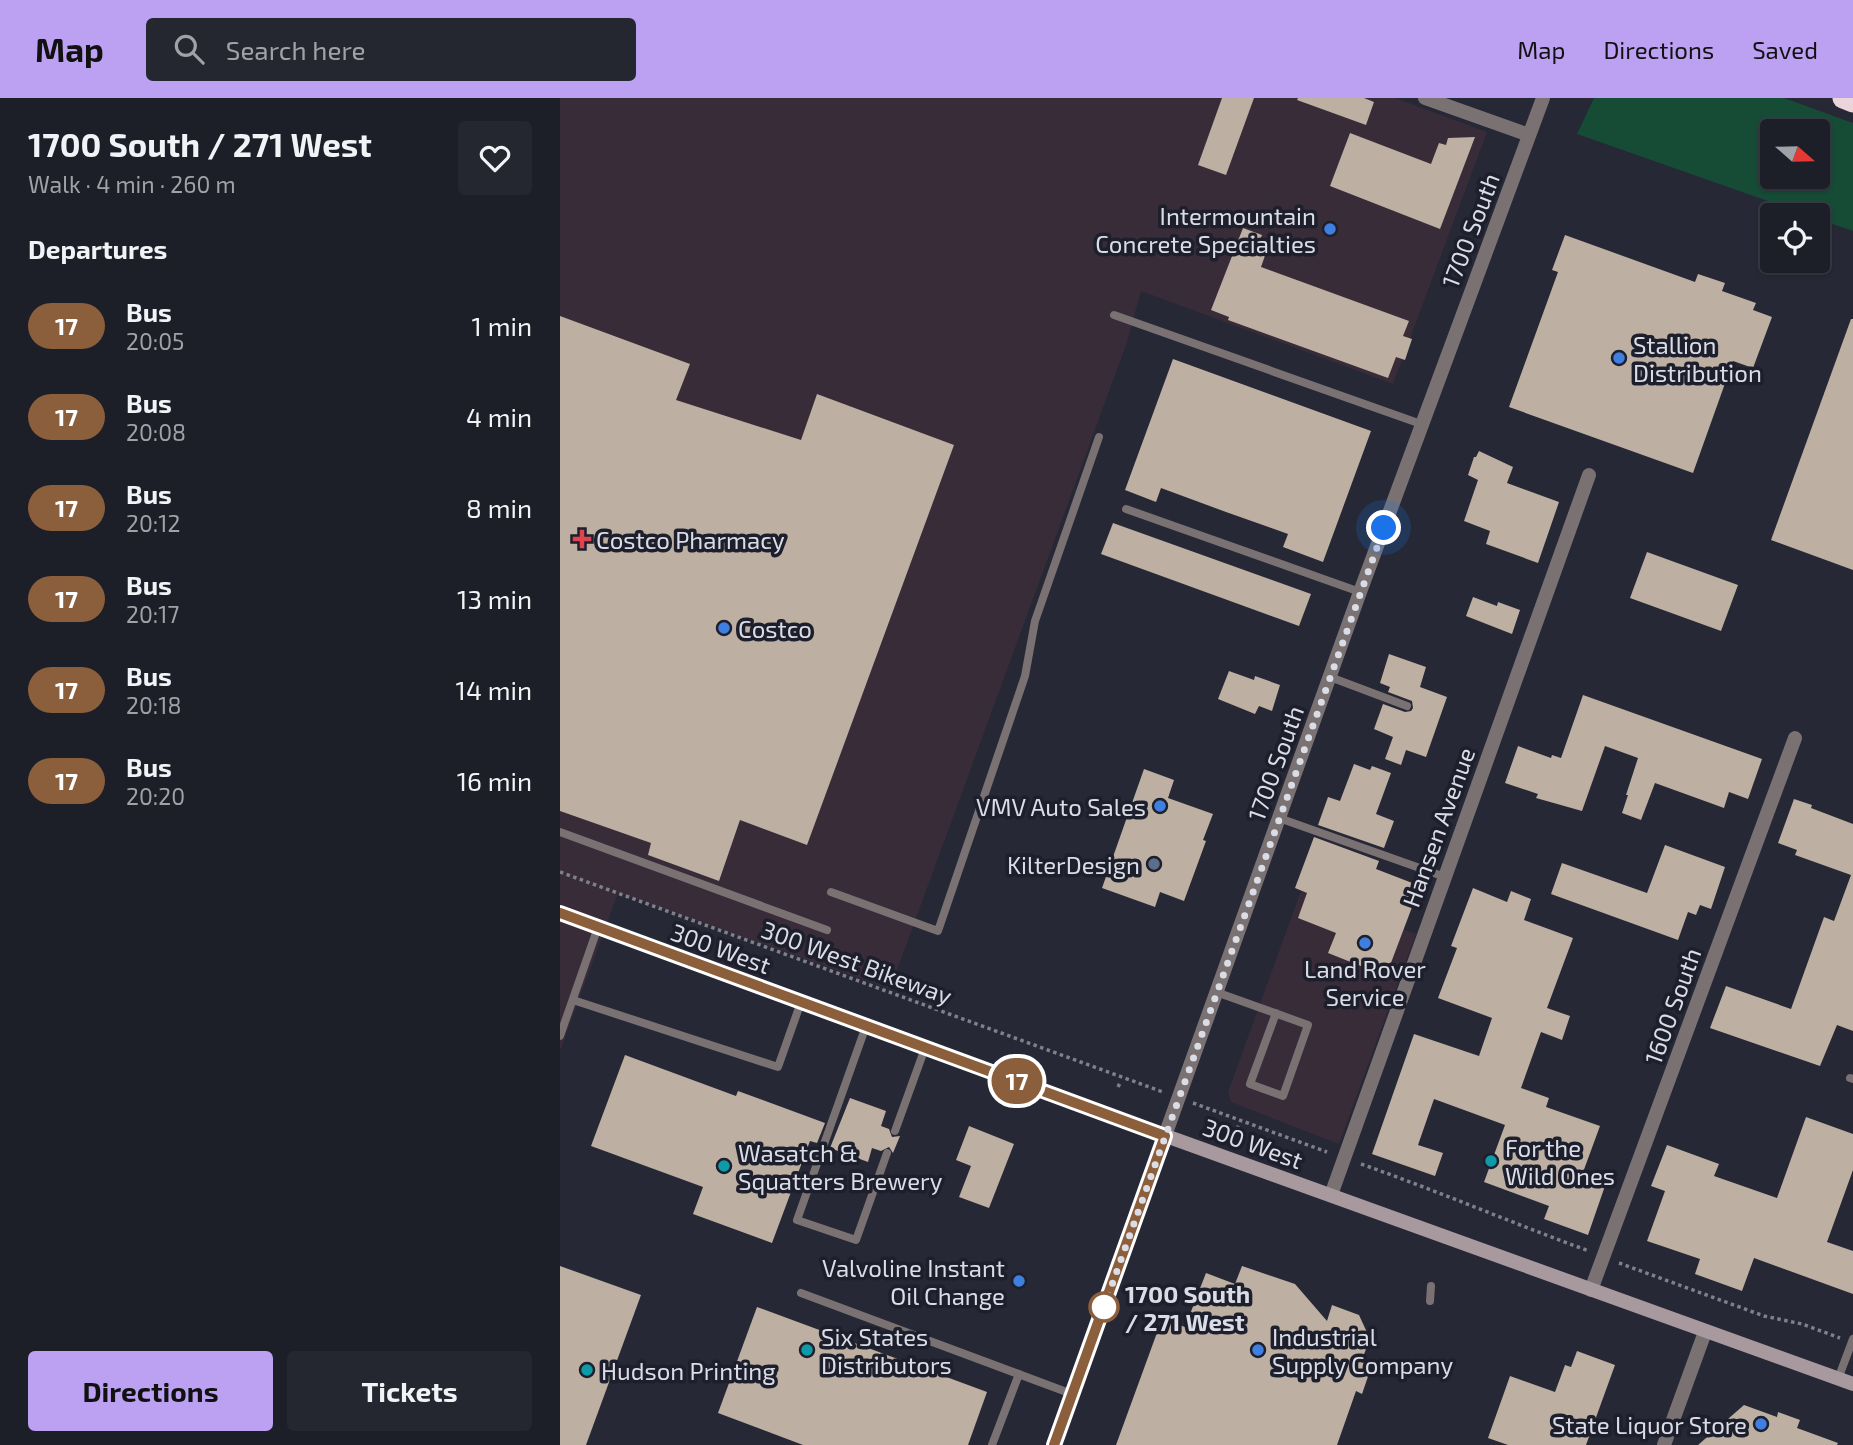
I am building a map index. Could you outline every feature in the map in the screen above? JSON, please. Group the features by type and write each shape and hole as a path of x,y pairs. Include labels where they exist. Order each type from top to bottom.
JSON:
{"highway":[{"path":"1843,98 1853,102"}],"main road":[{"name":"300 West","path":"560,913 1165,1136 1853,1384"}],"street":[{"path":"1425,98 1529,135"},
{"name":"1700 South","path":"1054,1445 1360,592 1543,98"},
{"name":"Hansen Avenue","path":"1331,1195 1589,475"},
{"name":"1600 South","path":"1591,1290 1795,738"},
{"path":"1664,1445 1705,1332"}],"lane":[{"path":"1114,315 1421,424"},
{"path":"831,892 938,931 1025,676 1035,621 1099,437"},
{"path":"1126,509 1360,592"},
{"path":"1330,677 1407,706"},
{"path":"1279,818 1445,877"},
{"path":"560,832 827,930"},
{"path":"560,1036 598,927"},
{"path":"1216,992 1276,1013 1308,1025 1283,1096 1250,1084 1276,1013"},
{"path":"573,1000 778,1067 801,1002"},
{"path":"866,1026 797,1220 856,1240 887,1153"},
{"path":"895,1131 925,1048"},
{"path":"1430,1301 1432,1286"},
{"path":"801,1293 1072,1394"},
{"path":"1838,1379 1852,1341"},
{"path":"992,1445 1019,1374"}],"path":[{"name":"300 West Bikeway","path":"560,872 1141,1085"},
{"path":"1217,1112 1324,1151"},
{"path":"1362,1165 1472,1204 1584,1249"},
{"path":"1618,1262 1764,1316 1802,1324 1852,1341"}],"shaded area":[{"path":"560,98 1395,98 1487,132 1393,384 1141,291 1126,345 890,989 618,893 560,1051"},
{"path":"1301,891 1416,934 1339,1144 1231,1102 1228,1092"}],"green space":[{"path":"1594,98 1784,98 1853,123 1853,231 1830,223 1830,203 1774,203 1577,134"}],"building":[{"path":"1222,98 1254,98 1226,175 1198,165"},
{"path":"1364,98 1374,102 1366,125 1297,100"},
{"path":"1350,133 1431,164 1439,143 1446,145 1448,138 1475,137 1440,229 1330,186"},
{"path":"1243,228 1262,235 1258,246 1267,250 1261,267 1409,321 1403,336 1412,339 1405,360 1396,357 1388,378 1228,320 1229,317 1211,310"},
{"path":"1565,235 1695,282 1698,274 1725,283 1722,291 1756,303 1753,310 1772,317 1753,368 1733,361 1693,473 1509,407 1558,272 1552,270"},
{"name":"Costco","path":"560,316 690,364 676,400 801,440 817,394 954,445 807,845 740,820 719,881 648,855 651,843 560,811"},
{"path":"1853,319 1853,570 1771,540"},
{"path":"1173,359 1371,431 1323,562 1283,547 1288,534 1161,488 1156,502 1125,490"},
{"path":"1479,451 1513,467 1507,483 1559,502 1538,563 1486,544 1490,531 1464,521 1478,480 1468,475"},
{"path":"1113,523 1311,594 1299,626 1101,554"},
{"path":"1647,552 1738,585 1721,631 1630,598"},
{"path":"1473,597 1497,606 1498,602 1520,610 1512,634 1466,616"},
{"path":"1389,654 1426,667 1420,687 1447,697 1426,757 1406,750 1401,765 1385,759 1393,737 1374,729 1383,704 1405,712 1413,708 1412,701 1388,692 1390,687 1380,683"},
{"path":"1229,671 1280,685 1272,711 1259,706 1255,714 1218,699"},
{"path":"1583,695 1762,759 1748,799 1729,792 1724,808 1655,783 1641,820 1622,813 1638,758 1605,746 1582,811 1536,798 1538,794 1505,783 1518,746 1551,758 1552,755 1561,758"},
{"path":"1354,764 1370,770 1372,766 1391,773 1376,814 1394,821 1384,848 1318,825 1328,797 1340,801"},
{"name":"KilterDesign","path":"1144,769 1174,780 1168,798 1213,814 1184,901 1160,892 1155,907 1102,888"},
{"path":"1794,799 1853,824 1853,1031 1837,1025 1820,1066 1710,1028 1726,986 1791,1009 1824,917 1834,921 1851,875 1795,855 1797,850 1778,843"},
{"path":"1314,837 1379,861 1376,869 1420,886 1386,976 1328,953 1336,933 1298,918 1307,893 1295,888"},
{"path":"1665,845 1725,867 1711,909 1700,905 1696,915 1688,912 1678,940 1551,894 1562,863 1647,893"},
{"path":"1473,888 1507,902 1511,891 1531,899 1524,920 1573,938 1547,1008 1570,1016 1562,1040 1541,1032 1521,1088 1549,1098 1546,1107 1600,1126 1582,1175 1606,1183 1588,1235 1544,1219 1549,1206 1484,1182 1505,1125 1434,1099 1418,1145 1443,1153 1435,1176 1372,1154 1414,1034 1479,1056 1492,1018 1438,998 1457,948 1451,946"},
{"name":"Wasatch & Squatters Brewery","path":"625,1055 736,1096 738,1091 825,1123 817,1143 810,1141 772,1243 693,1214 703,1187 591,1146"},
{"path":"850,1098 886,1111 881,1126 889,1129 892,1137 900,1136 893,1153 889,1147 881,1151 872,1148 868,1162 830,1148"},
{"path":"1806,1117 1853,1134 1853,1170 1827,1242 1853,1251 1853,1294 1754,1258 1742,1291 1695,1274 1700,1259 1647,1241 1665,1191 1651,1186 1667,1145 1719,1164 1714,1176 1777,1198"},
{"path":"969,1126 1014,1144 989,1208 959,1197 971,1166 956,1160"},
{"name":"Hudson Printing","path":"560,1266 641,1295 586,1445 560,1445"},
{"name":"Industrial Supply Company","path":"1242,1266 1295,1284 1327,1321 1332,1305 1359,1315 1370,1339 1361,1362 1372,1365 1362,1394 1356,1391 1337,1445 1116,1445 1162,1319 1185,1327 1206,1273 1235,1284"},
{"name":"Six States Distributors","path":"757,1307 987,1392 968,1445 803,1445 718,1413"},
{"path":"1577,1351 1615,1365 1586,1445 1508,1445 1488,1438 1510,1376 1555,1392 1565,1365 1571,1367"},
{"name":"State Liquor Store","path":"1744,1405 1777,1417 1778,1412 1800,1420 1797,1428 1838,1443 1698,1445"}],"bus line":[{"name":"17","path":"560,913 1165,1136 1054,1445"}],"place":[{"name":"Intermountain Concrete Specialties","path":"1330,229"},
{"name":"Stallion Distribution","path":"1619,358"},
{"name":"Costco Pharmacy","path":"582,539"},
{"name":"Costco","path":"724,628"},
{"name":"VMV Auto Sales","path":"1160,806"},
{"name":"KilterDesign","path":"1154,864"},
{"name":"Land Rover Service","path":"1365,943"},
{"name":"For the Wild Ones","path":"1491,1161"},
{"name":"Wasatch & Squatters Brewery","path":"724,1166"},
{"name":"Valvoline Instant Oil Change","path":"1019,1281"},
{"name":"1700 South / 271 West","path":"1104,1307"},
{"name":"Six States Distributors","path":"807,1350"},
{"name":"Industrial Supply Company","path":"1258,1350"},
{"name":"Hudson Printing","path":"587,1370"},
{"name":"State Liquor Store","path":"1761,1424"}],"route":[{"path":"1104,1307 1384,528"}]}
